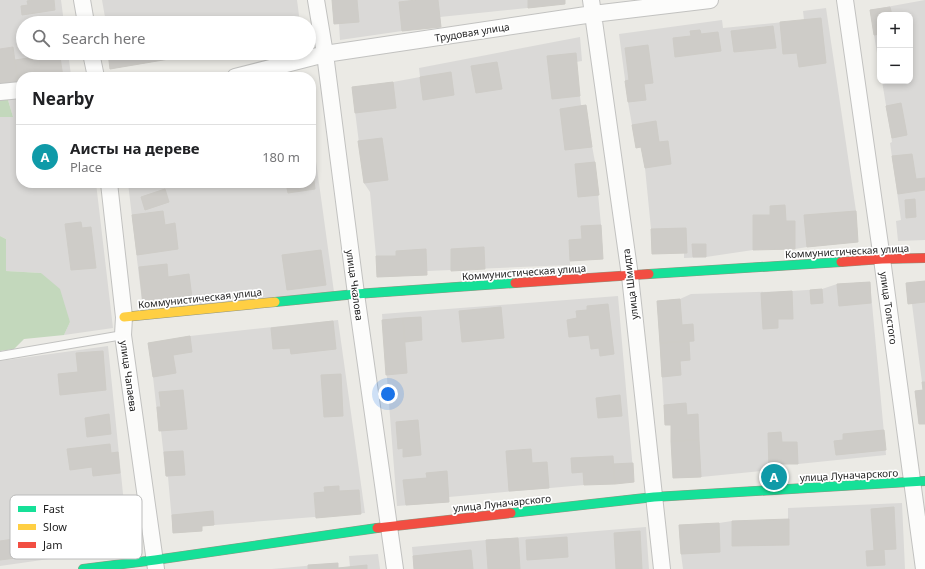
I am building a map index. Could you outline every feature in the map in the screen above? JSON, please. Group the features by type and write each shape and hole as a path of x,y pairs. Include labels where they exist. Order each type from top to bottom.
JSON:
{"street":[{"path":"82,0 85,16"},
{"name":"улица Чкалова","path":"316,0 325,54 356,294 395,569"},
{"name":"Трудовая улица","path":"316,56 592,7 710,0"},
{"name":"улица Толстого","path":"844,0 882,260 919,482 924,569"},
{"name":"улица Шмидта","path":"592,7 630,276 662,569"},
{"path":"92,60 95,72"},
{"name":"Трудовая улица","path":"255,72 302,60"},
{"path":"0,92 16,90"},
{"name":"улица Чапаева","path":"110,188 124,317 123,336 155,565"},
{"name":"Коммунистическая улица","path":"124,317 356,294 925,258"},
{"name":"улица Луначарского","path":"83,569 155,565 389,526 654,497 919,482"}],"lane":[{"path":"0,356 123,336"}],"shaded area":[{"path":"0,0 61,0 63,16 16,16 16,60 69,60 71,72 16,72 16,84 0,86"},
{"path":"102,0 297,0 299,16 105,16"},
{"path":"332,0 565,0 565,4 440,17 441,27 340,40 339,24 334,24"},
{"path":"925,0 925,240 898,241 896,221 901,220 890,143 892,142 882,84 913,84 913,12 877,12 877,53 870,10"},
{"path":"826,8 856,211 858,242 795,249 753,250 706,257 684,258 684,253 652,254 645,168 641,147 636,148 619,34 722,20 723,28 804,20 803,11"},
{"path":"580,37 582,61 576,62 581,105 586,105 595,162 603,259 570,261 570,265 427,271 427,275 377,277 370,192 364,183 352,87 420,77 419,68"},
{"path":"109,60 163,60 110,69"},
{"path":"16,99 16,188 97,188 113,328 64,335 70,322 41,273 6,271 6,239 0,236 0,117 13,117 8,100"},
{"path":"316,161 334,292 143,310 129,188 316,188"},
{"path":"925,281 925,424 919,424 915,391 923,390 912,304 908,304 906,283"},
{"path":"870,282 886,455 798,464 781,464 781,469 701,477 673,478 671,425 665,425 657,301 680,299 691,294 822,289 837,284"},
{"path":"618,296 634,482 449,497 449,502 397,506 382,314"},
{"path":"338,320 365,513 202,526 202,531 173,533 168,477 166,476 161,431 159,431 148,343 190,336"},
{"path":"108,346 123,495 10,495 10,559 49,559 0,566 0,361"},
{"path":"902,503 905,569 683,569 679,525 788,519 788,508"},
{"path":"646,527 649,569 414,569 412,547"},
{"path":"378,554 380,569 272,569 338,563 338,568 350,567 349,556"}],"green space":[{"path":"0,100 8,100 13,117 0,117"},
{"path":"0,236 6,239 6,271 41,273 60,289 70,322 64,335 24,339 14,349 0,351"}],"building":[{"path":"54,0 55,10 22,15 21,6 28,5 27,1"},
{"path":"332,0 357,0 359,22 334,24"},
{"path":"438,0 441,27 402,31 399,2"},
{"path":"528,0 565,0 565,4 528,8"},
{"path":"890,7 891,12 877,12 877,34 874,35 870,10"},
{"path":"821,18 826,63 799,67 797,53 783,54 780,22"},
{"path":"773,26 776,48 734,52 731,31"},
{"path":"700,30 701,34 718,32 721,51 675,57 673,38 691,36 690,31"},
{"path":"648,45 653,83 644,84 646,100 628,102 625,81 629,80 625,48"},
{"path":"13,47 16,72 16,83 0,86 0,49"},
{"path":"576,53 580,96 552,99 547,56"},
{"path":"15,60 60,60 62,72 17,72"},
{"path":"109,60 163,60 110,69"},
{"path":"497,62 502,89 476,93 471,66"},
{"path":"451,72 454,95 423,100 420,77"},
{"path":"393,82 396,108 355,113 352,87"},
{"path":"901,103 907,135 892,138 886,106"},
{"path":"586,105 592,147 565,150 560,109"},
{"path":"656,121 659,142 668,141 671,164 645,168 641,147 636,148 632,125"},
{"path":"382,138 388,180 364,183 358,141"},
{"path":"912,154 916,179 925,178 925,190 898,194 892,156"},
{"path":"595,162 599,195 578,197 575,164"},
{"path":"287,188 315,188 315,189 288,193"},
{"path":"165,189 169,202 145,210 141,197"},
{"path":"915,199 916,217 906,218 905,200"},
{"path":"785,205 786,221 795,221 795,249 753,250 753,215 770,215 770,206"},
{"path":"163,211 165,225 175,223 178,249 137,255 132,215"},
{"path":"856,211 858,242 807,247 804,215"},
{"path":"81,222 82,228 91,227 96,268 71,270 65,224"},
{"path":"601,225 603,259 570,261 569,240 582,239 581,226"},
{"path":"686,228 687,253 652,254 651,229"},
{"path":"692,244 706,244 706,257 693,257"},
{"path":"484,247 485,269 451,271 451,249"},
{"path":"426,249 427,275 377,277 376,256 396,256 396,251"},
{"path":"321,250 326,285 287,290 282,255"},
{"path":"167,264 168,277 189,274 192,298 143,304 139,267"},
{"path":"925,281 925,302 908,304 906,283"},
{"path":"870,282 871,303 839,306 837,284"},
{"path":"822,289 823,303 811,304 810,290"},
{"path":"792,291 793,319 778,319 778,328 763,329 761,293"},
{"path":"680,299 682,325 693,324 694,341 660,343 657,301"},
{"path":"608,304 614,354 600,356 599,348 591,349 589,335 569,337 567,320 577,318 576,311 587,310 587,306"},
{"path":"501,307 504,338 462,342 459,311"},
{"path":"421,317 422,340 405,342 403,318"},
{"path":"403,318 407,373 386,375 382,320"},
{"path":"333,321 336,349 291,354 290,348 273,349 271,328"},
{"path":"190,336 192,352 173,355 176,373 153,377 148,343"},
{"path":"689,341 690,360 680,361 681,375 662,377 660,343"},
{"path":"103,351 106,390 60,395 58,374 78,372 76,353"},
{"path":"341,374 343,416 324,417 321,375"},
{"path":"922,382 925,382 925,424 919,424 915,391 923,390"},
{"path":"183,390 187,429 159,431 157,407 161,407 159,392"},
{"path":"620,395 622,416 598,418 596,398"},
{"path":"686,403 687,415 698,414 699,440 671,441 671,425 665,425 664,405"},
{"path":"109,414 111,434 87,437 85,418"},
{"path":"418,420 421,455 403,457 403,448 398,449 396,422"},
{"path":"884,430 886,450 836,455 834,441 843,440 843,434"},
{"path":"781,432 782,442 797,442 798,464 781,464 781,469 769,470 768,433"},
{"path":"699,440 701,477 673,478 671,441"},
{"path":"110,444 111,453 118,452 120,473 93,476 92,467 70,470 67,449"},
{"path":"531,449 532,463 547,462 549,488 509,491 506,451"},
{"path":"183,451 185,475 166,476 164,452"},
{"path":"613,456 615,484 584,485 583,472 572,473 571,458"},
{"path":"633,463 634,482 615,484 613,464"},
{"path":"447,471 449,502 406,505 403,480 427,478 426,473"},
{"path":"339,486 339,491 359,490 361,514 316,518 314,493 325,492 324,487"},
{"path":"894,507 896,549 874,550 871,509"},
{"path":"213,511 214,525 202,526 202,531 173,533 172,515"},
{"path":"789,519 789,545 732,546 732,521"},
{"path":"719,523 720,552 681,554 679,525"},
{"path":"640,531 642,569 616,569 614,533"},
{"path":"567,537 568,557 527,560 526,540"},
{"path":"518,538 520,569 488,569 486,540"},
{"path":"10,540 10,559 0,560 0,541"},
{"path":"471,550 473,569 414,569 413,556"},
{"path":"884,550 885,565 867,566 866,551"},
{"path":"338,563 338,568 367,565 367,569 308,569 308,565"}],"traffic: fast":[{"path":"649,274 841,262"},
{"path":"275,302 356,294 515,283"},
{"path":"511,513 654,497 925,481"},
{"path":"83,569 377,528"}],"traffic: slow":[{"path":"124,317 275,302"}],"traffic: jam":[{"path":"841,262 925,258"},
{"path":"515,283 649,274"},
{"path":"377,528 511,513"}],"place":[{"name":"Аисты на дереве","path":"774,477"}]}
